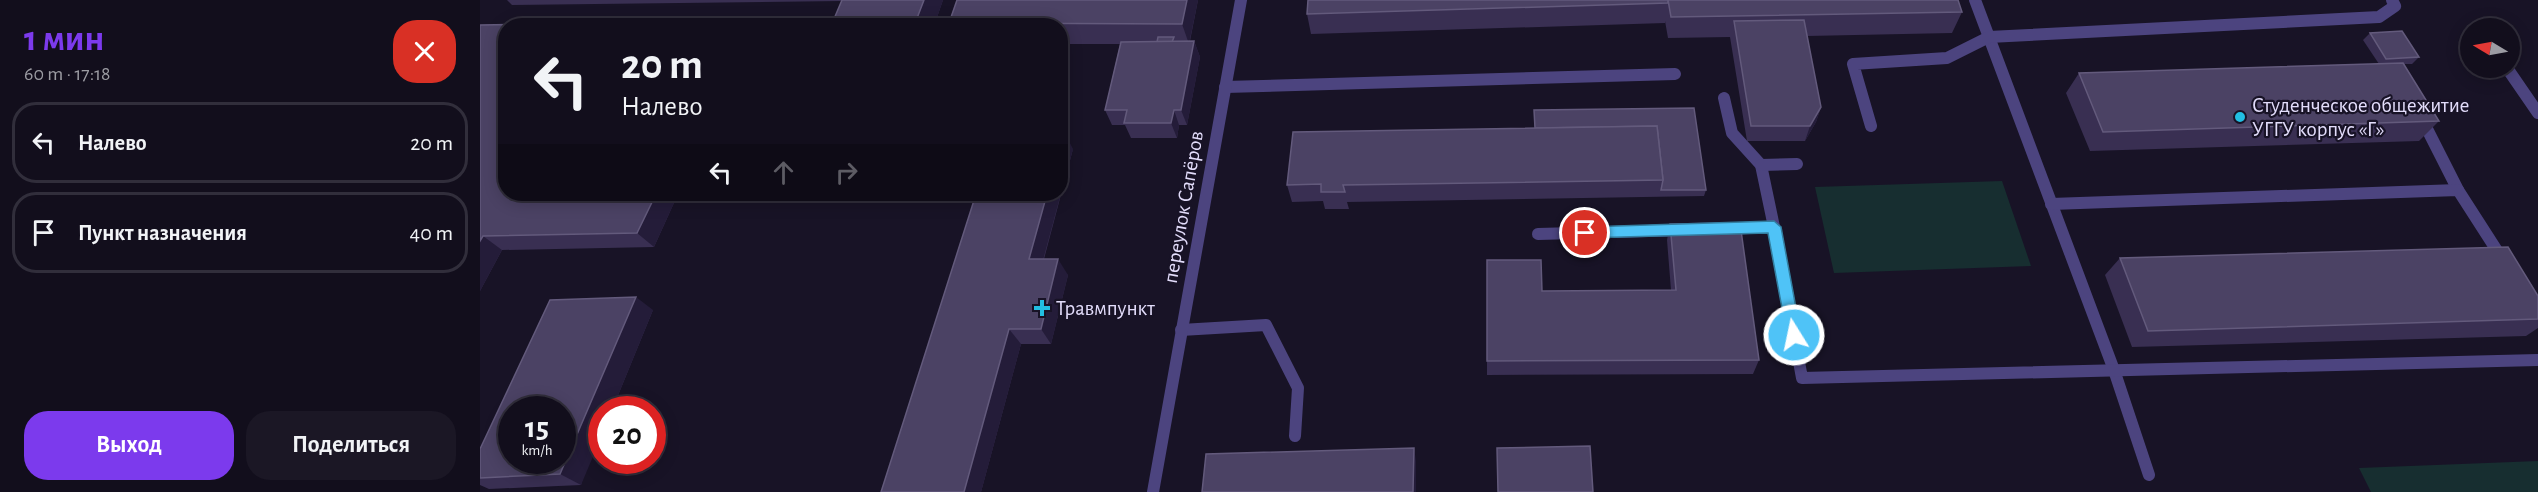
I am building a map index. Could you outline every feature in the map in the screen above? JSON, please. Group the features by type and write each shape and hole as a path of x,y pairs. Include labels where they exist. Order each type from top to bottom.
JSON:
{"street":[{"name":"переулок Сапёров","path":"1153,492 1241,0"},
{"path":"1975,0 2114,370 2149,475"},
{"path":"1871,126 1853,64 1947,58 1989,37 2379,17 2395,6 2392,0"},
{"path":"1225,87 1675,74"},
{"path":"2514,78 2538,113"},
{"path":"1724,98 1732,133 1761,165 1802,378 2538,360"},
{"path":"2416,107 2458,190 2507,266"},
{"path":"1761,165 1797,164"},
{"path":"2051,204 2458,190"},
{"path":"1538,234 1774,227"},
{"path":"1181,330 1266,325 1298,388 1295,436"}],"green space":[{"path":"2002,181 2031,266 1834,273 1815,187"},
{"path":"2538,461 2538,492 2371,492 2359,468"}],"building":[{"path":"842,0 924,0 917,18 834,18"},
{"path":"957,0 1187,0 1182,24 1068,24 1068,18 951,18"},
{"path":"1308,0 1668,0 1668,3 1307,14"},
{"path":"1668,0 1958,0 1962,12 1671,17"},
{"path":"1804,20 1821,107 1810,126 1751,126 1734,21"},
{"path":"480,25 498,25 498,201 653,201 637,233 483,236 480,241"},
{"path":"2402,31 2419,57 2386,59 2370,33"},
{"path":"1158,37 1174,37 1172,42 1157,42"},
{"path":"1194,41 1181,110 1174,110 1171,123 1124,123 1127,110 1105,110 1121,42"},
{"name":"Студенческое общежитие УГГУ корпус «Г»","path":"2403,63 2439,121 2103,132 2079,73"},
{"path":"1694,108 1706,190 1661,190 1663,180 1657,126 1535,128 1534,110"},
{"path":"1657,126 1663,180 1343,185 1345,192 1321,192 1321,184 1287,185 1293,132"},
{"path":"974,201 1045,201 1029,259 1058,259 1041,329 1009,329 964,492 881,492"},
{"path":"1740,223 1759,360 1487,361 1487,260 1541,260 1542,291 1676,290 1670,224"},
{"path":"2508,247 2538,296 2538,319 2148,331 2120,258"},
{"path":"636,297 593,396 588,396 588,409 576,437 576,396 505,396 550,300"},
{"path":"498,411 498,474 560,474 480,478 480,449"},
{"path":"1590,446 1593,492 1498,492 1497,448"},
{"path":"1414,448 1413,492 1202,492 1206,454"}],"place":[{"name":"Студенческое общежитие УГГУ корпус «Г»","path":"2240,117"},
{"name":"Травмпункт","path":"1042,308"}],"route":[{"path":"1585,233 1774,227 1794,335"}]}
